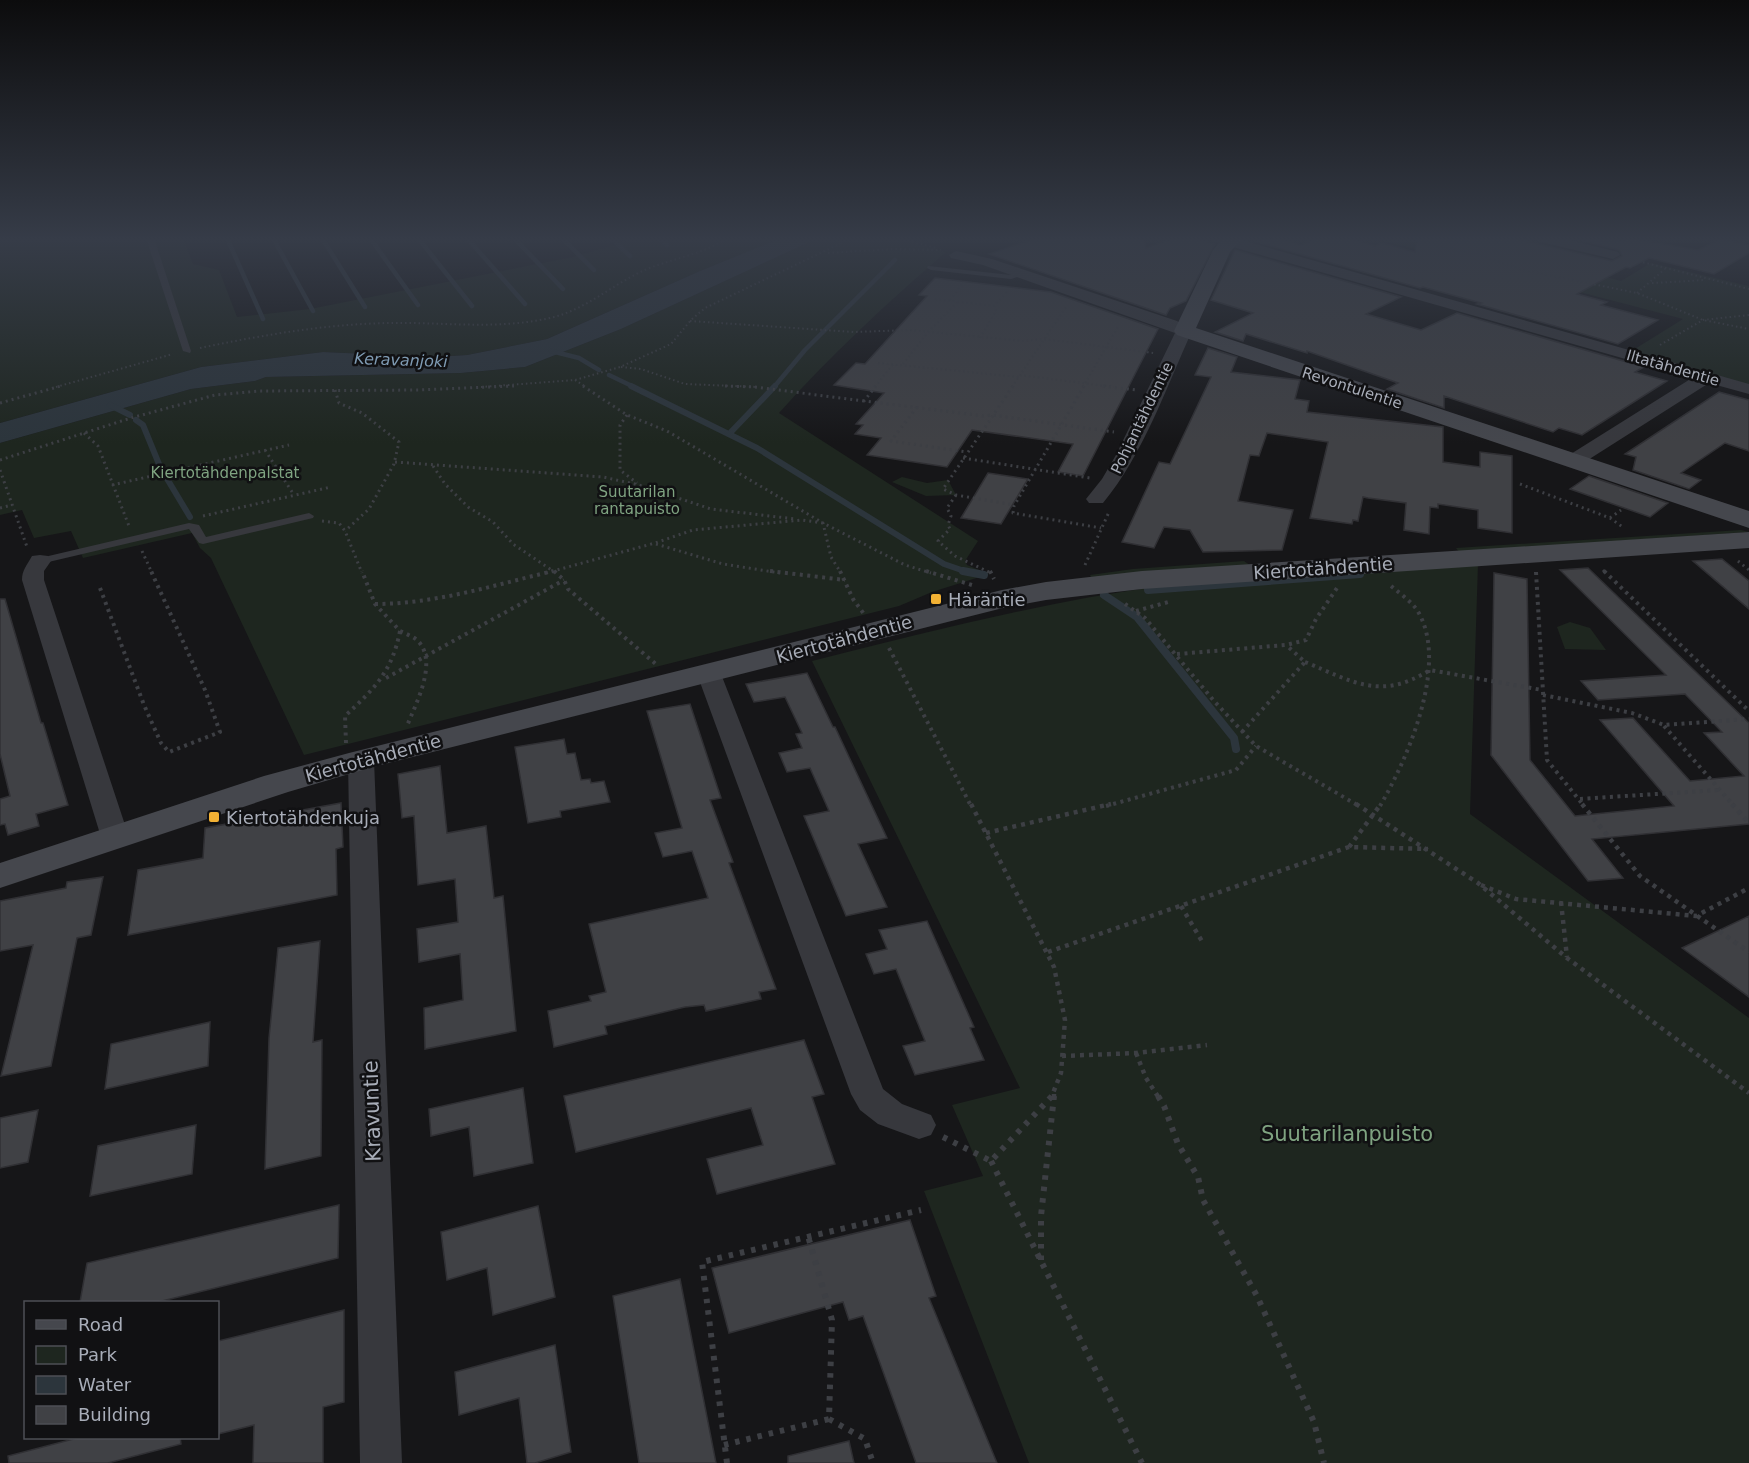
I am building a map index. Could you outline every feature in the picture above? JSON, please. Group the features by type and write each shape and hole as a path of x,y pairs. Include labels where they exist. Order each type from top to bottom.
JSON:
{"street":[{"name":"Revontulentie","path":"1109,306 1171,324 1184,331 1749,520"},
{"name":"Pohjantähdentie","path":"1103,491 1134,434 1196,306"},
{"name":"Iltatähdentie","path":"1458,306 1749,389"},
{"path":"1573,461 1706,377"},
{"name":"Kiertotähdentie","path":"0,876 276,784 354,755 709,674 980,604 1046,591 1143,580 1749,540"},
{"path":"40,561 33,571 33,580 115,837"},
{"path":"709,674 868,1094 874,1105 898,1118 919,1125"},
{"name":"Kravuntie","path":"354,755 361,832 374,1174 381,1463"}],"lane":[{"path":"172,306 187,351"},
{"path":"40,561 189,526 195,527 203,541 309,516"}],"path":[{"path":"0,403 187,351 286,332 390,323 523,322 550,318 580,306"},
{"path":"0,460 153,411 215,395 260,391 419,390 530,385 575,380 620,367 671,344 690,321 708,306"},
{"path":"903,364 928,332 954,306"},
{"path":"980,338 996,311 994,306"},
{"path":"1014,506 956,495 943,489 1066,306"},
{"path":"1669,306 1703,320 1749,329"},
{"path":"1638,358 1703,320 1749,315"},
{"path":"690,321 823,331 910,330 1023,341 1043,339 1173,355"},
{"path":"1101,528 1013,513 1014,506 1120,322"},
{"path":"878,363 1020,376 1154,392"},
{"path":"864,402 893,364"},
{"path":"620,367 641,369 685,384 755,387 1134,434"},
{"path":"575,380 627,416 667,431 823,523 905,565 982,587"},
{"path":"335,390 339,403 362,413 399,442 399,450 392,472 381,484 369,509 359,521 345,531"},
{"path":"917,407 891,441 967,452"},
{"path":"627,416 620,425 620,470 639,485"},
{"path":"84,433 98,446 135,539 205,690 220,732 169,752 161,743 144,705 100,588"},
{"path":"112,484 289,444"},
{"path":"265,450 295,495"},
{"path":"963,458 1036,470 1103,491 1111,510 1085,561 1084,577 1091,585 1145,618 1214,701 1256,746 1375,815 1478,883 1567,958 1749,1093"},
{"path":"395,462 603,477 639,485 711,509 823,523"},
{"path":"434,466 445,484 468,507 493,522 513,544 554,570 564,580 568,589 664,672"},
{"path":"0,470 25,545 40,561"},
{"path":"1520,484 1610,518 1624,528"},
{"path":"202,517 331,486"},
{"path":"956,495 947,508 951,516 948,525 950,529 938,541 942,547 970,564 990,571 995,578 994,584"},
{"path":"0,508 12,505"},
{"path":"1610,518 1622,510"},
{"path":"309,516 314,520 339,523 345,531 375,604 400,631 418,640 427,655 424,681 404,735"},
{"path":"375,604 396,604 441,597 554,570 655,543 693,530 802,520"},
{"path":"823,523 831,557 846,580 853,599 870,622"},
{"path":"655,543 723,564 800,576 846,580"},
{"path":"1595,562 1749,711"},
{"path":"1536,577 1547,760 1640,876 1749,952"},
{"path":"354,755 345,716 384,679 564,580"},
{"path":"1349,846 1375,815 1415,733 1430,670 1426,629 1419,612 1386,581"},
{"path":"1177,654 1286,645 1306,640 1316,619 1340,585 1329,586"},
{"path":"1136,611 1160,603 1180,600"},
{"path":"384,679 397,652 400,631"},
{"path":"886,641 1054,967 1065,1020 1061,1073 1054,1094 1041,1216 1041,1261"},
{"path":"1286,645 1305,662 1373,688 1395,688 1415,681 1430,670 1632,713 1664,725 1749,719"},
{"path":"1242,732 1305,662"},
{"path":"1664,725 1749,823"},
{"path":"986,833 1075,814 1236,770 1256,746"},
{"path":"1579,800 1718,790"},
{"path":"1048,952 1349,846 1429,849"},
{"path":"1478,883 1516,899 1696,916 1749,888"},
{"path":"1561,902 1567,958"},
{"path":"1181,906 1203,943"},
{"path":"1062,1056 1136,1053 1207,1045"},
{"path":"1136,1053 1146,1078 1164,1106 1178,1144 1198,1177 1203,1200 1257,1296 1314,1422 1324,1463"},
{"path":"991,1161 1054,1094"},
{"path":"919,1125 991,1161 1142,1463"},
{"path":"727,1463 702,1262 921,1210"},
{"path":"808,1236 832,1320 829,1419"},
{"path":"724,1445 829,1419 865,1439 873,1463"}],"green space":[{"path":"0,306 233,306 237,317 324,306 621,306 547,339 467,355 435,357 323,352 201,367 0,423"},
{"name":"Suutarilan rantapuisto","path":"670,306 886,306 779,413 978,541 965,561 967,565 989,574 932,592 899,606 304,755 211,558 200,548 192,533 83,558 71,531 34,538 22,510 0,515 0,443 191,389 255,381 266,377 461,373 525,367 621,329"},
{"path":"1634,306 1749,306 1749,386 1630,352 1683,319"},
{"path":"902,477 927,483 948,480 956,495 926,496 892,482"},
{"path":"1741,530 1749,532 1459,552 1456,548"},
{"path":"1244,561 1251,566 1092,579 1090,575 1133,569"},
{"name":"Suutarilanpuisto","path":"1478,564 1470,814 1749,1018 1749,1463 1029,1463 924,1191 983,1176 952,1105 1020,1088 812,661 1029,609 1161,586"},
{"path":"1570,622 1590,628 1606,650 1565,649 1557,627"}],"water":[{"name":"Keravanjoki","path":"621,306 670,306 621,329 525,367 461,373 266,377 255,381 191,389 0,443 0,423 201,367 323,352 435,357 467,355 547,339"}],"building":[{"path":"918,306 1092,306 1158,329 1083,476 1058,472 1073,444 972,430 947,467 867,455 881,438 855,434 863,425 856,424 884,393 834,385 856,363 865,364"},
{"path":"1141,306 1174,306 1166,315"},
{"path":"1231,306 1382,306 1366,314 1421,330 1457,313 1644,367 1635,372 1667,381 1582,435 1559,428 1553,432 1444,396 1444,408 1387,389 1398,383 1307,351 1307,353 1246,334 1243,341 1215,332 1253,313"},
{"path":"1485,306 1606,306 1658,320 1618,344"},
{"path":"1208,348 1237,357 1231,372 1300,380 1295,399 1309,401 1307,412 1443,427 1443,462 1480,467 1480,452 1512,456 1512,533 1478,528 1478,510 1438,504 1438,508 1430,507 1429,534 1404,530 1406,503 1363,497 1358,521 1353,520 1352,524 1310,518 1328,442 1267,433 1259,456 1250,455 1238,501 1293,510 1282,550 1203,552 1190,530 1164,527 1154,548 1122,542 1159,462 1170,464 1211,377 1195,375"},
{"path":"1719,392 1749,400 1749,451 1725,443 1681,473 1701,480 1689,489 1633,470 1636,457 1625,454"},
{"path":"988,473 1028,479 1001,524 961,518"},
{"path":"1589,476 1668,503 1650,517 1570,489"},
{"path":"1722,559 1749,581 1749,609 1693,561"},
{"path":"1588,568 1749,723 1749,824 1592,839 1623,878 1588,881 1491,755 1494,573 1527,579 1530,760 1575,816 1674,806 1600,720 1633,718 1690,781 1744,776 1704,733 1722,732 1685,694 1598,700 1581,681 1666,675 1560,570"},
{"path":"0,599 5,599 41,723 43,723 68,805 36,814 39,826 8,835 5,824 0,825 0,799 10,796 0,754"},
{"path":"807,673 887,838 858,844 887,907 846,916 804,816 829,811 810,768 787,772 779,753 802,748 796,734 802,733 785,697 754,702 746,684"},
{"path":"690,704 721,798 710,800 733,862 729,863 776,989 759,992 761,999 706,1011 704,1005 685,1007 605,1026 607,1034 554,1047 548,1011 591,1001 589,996 606,992 589,924 708,898 692,851 663,857 655,833 682,828 647,711"},
{"path":"564,739 567,754 575,753 581,780 590,779 591,783 604,781 610,802 560,811 561,817 528,823 515,747"},
{"path":"440,766 447,833 486,826 494,898 503,896 516,1031 425,1049 424,1008 463,1000 460,954 419,962 417,929 458,922 455,879 418,885 414,816 402,818 398,774"},
{"path":"341,803 343,847 336,849 337,895 128,935 138,870 203,858 205,828"},
{"path":"103,877 91,935 77,938 51,1066 1,1076 33,945 0,951 0,901 66,888 67,882"},
{"path":"1749,916 1749,997 1682,948"},
{"path":"927,921 974,1027 970,1028 984,1060 915,1075 903,1046 925,1041 896,969 874,974 866,954 887,949 879,930"},
{"path":"320,941 313,1042 322,1040 321,1156 265,1169 269,1038 278,948"},
{"path":"210,1022 208,1066 105,1089 111,1044"},
{"path":"804,1040 824,1094 812,1097 835,1164 717,1194 707,1159 763,1145 751,1108 576,1152 564,1096"},
{"path":"523,1088 533,1163 474,1176 469,1127 431,1136 429,1109"},
{"path":"38,1110 28,1162 0,1168 0,1118"},
{"path":"196,1125 192,1174 90,1196 98,1146"},
{"path":"339,1205 338,1258 162,1301 80,1301 87,1263"},
{"path":"538,1206 555,1297 493,1315 487,1268 447,1280 441,1232"},
{"path":"910,1220 936,1296 929,1298 997,1463 916,1463 863,1316 849,1320 843,1302 729,1333 712,1268"},
{"path":"680,1279 716,1463 639,1463 613,1296"},
{"path":"344,1310 344,1402 323,1407 323,1463 253,1463 254,1425 219,1434 219,1341"},
{"path":"555,1345 571,1452 535,1463 527,1463 519,1398 459,1415 455,1372"},
{"path":"73,1439 180,1439 181,1444 108,1463 9,1463 8,1456"},
{"path":"849,1441 854,1463 788,1463 788,1456"}],"waterway":[{"path":"257,306 263,319"},
{"path":"310,306 313,311"},
{"path":"774,387 805,350 849,306"},
{"path":"551,351 579,358 599,370"},
{"path":"609,375 634,387"},
{"path":"631,386 757,448 944,564 966,572"},
{"path":"730,433 775,386"},
{"path":"110,405 130,415"},
{"path":"136,420 143,425 161,469"},
{"path":"166,477 190,517"},
{"path":"966,572 984,575"},
{"path":"966,572 970,573"},
{"path":"1148,590 1360,574"},
{"path":"1104,595 1137,617 1234,738 1236,749"}],"place":[{"name":"Häräntie","path":"936,599"},
{"name":"Kiertotähdenkuja","path":"214,817"}],"park label":[{"name":"Kiertotähdenpalstat","path":"225,473"}]}
